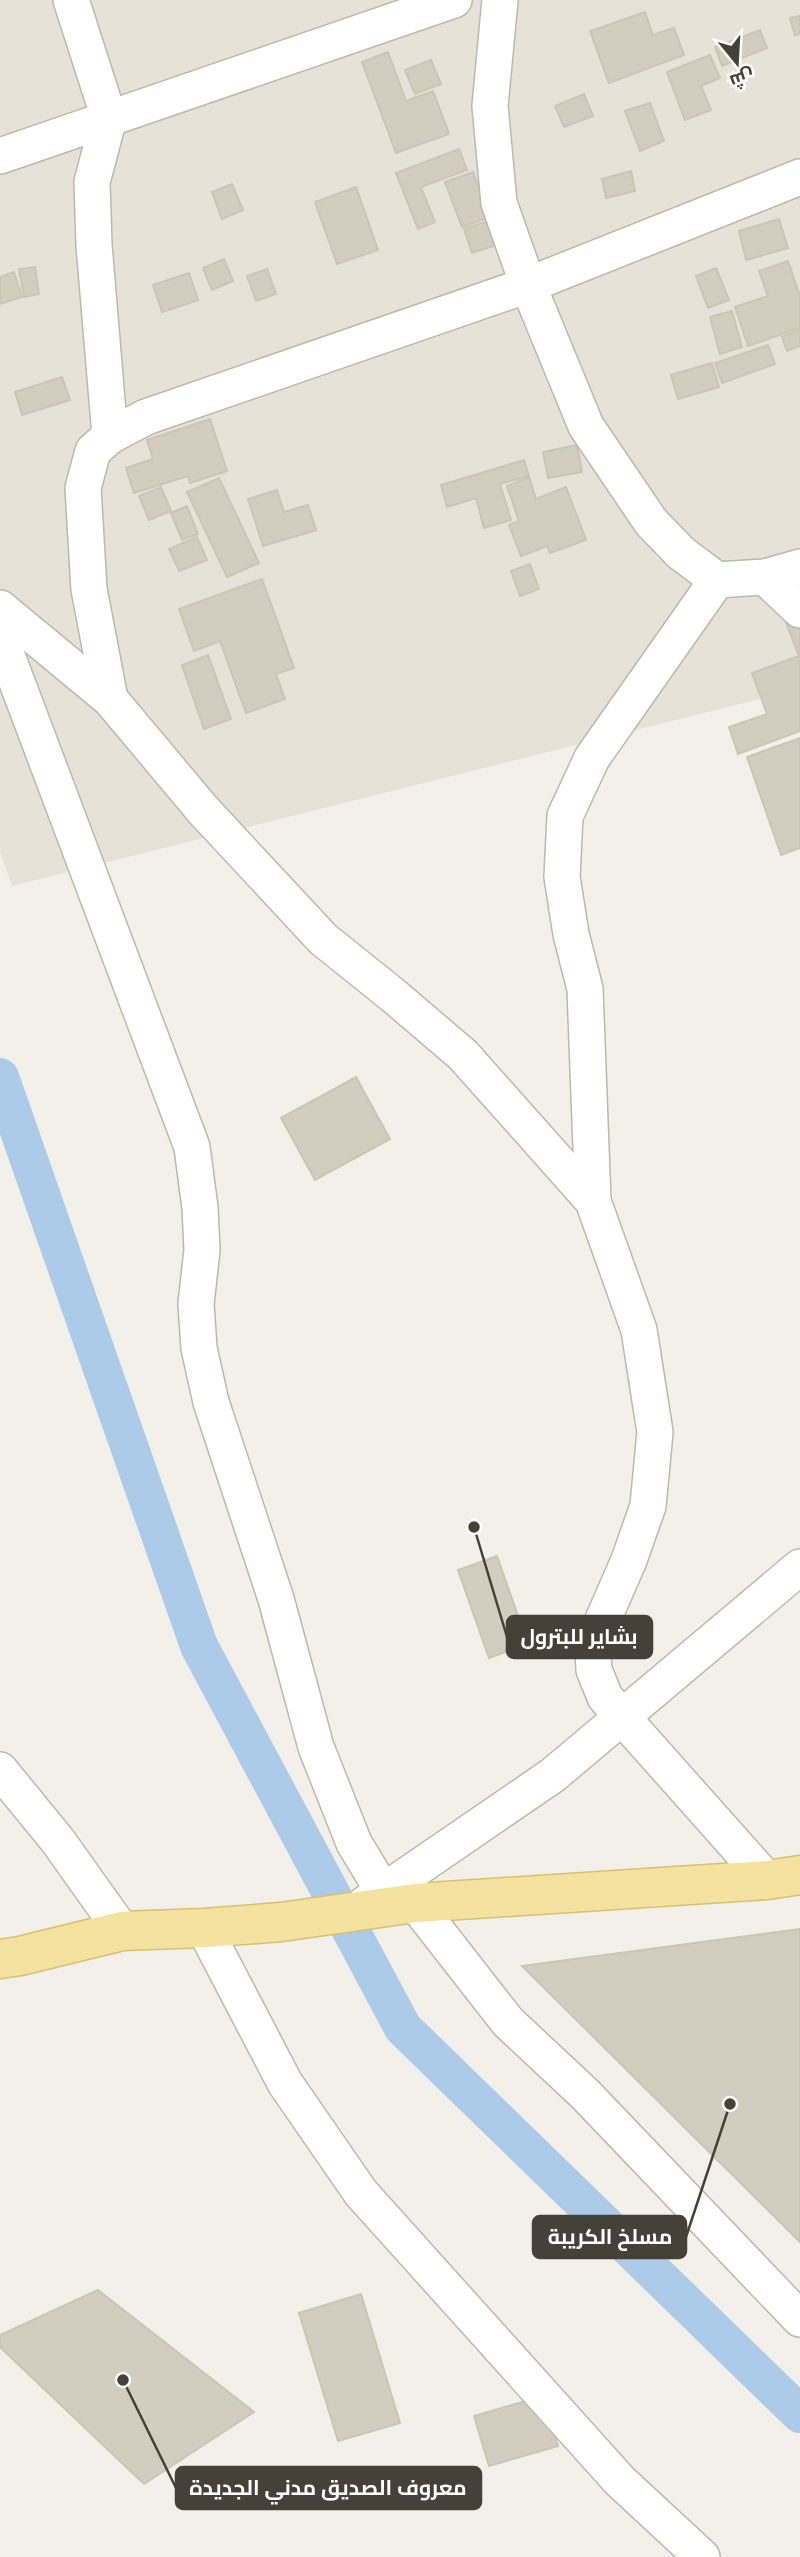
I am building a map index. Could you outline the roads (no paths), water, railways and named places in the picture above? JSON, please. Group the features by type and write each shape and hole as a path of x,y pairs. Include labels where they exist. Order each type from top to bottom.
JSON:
{"main road":[{"path":"0,1959 122,1931 281,1922 385,1902 783,1877"}],"street":[{"path":"71,0 109,118 92,182 94,245 110,436"},
{"path":"0,156 454,0"},
{"path":"500,0 490,106 499,203 528,285 586,426 651,522 681,553 717,580 765,577 800,567"},
{"path":"110,699 89,589 83,488 93,451 110,436 146,417 528,285 800,177"},
{"path":"765,577 800,610"},
{"path":"717,580 592,758 565,816 562,877 571,934 585,989 593,1201 639,1329 655,1432 648,1506 629,1560 599,1629 593,1652 594,1670 606,1697 622,1717 783,1877"},
{"path":"0,608 110,699 203,810 323,939 463,1055 593,1201"},
{"path":"0,637 192,1147 202,1250 197,1304 200,1348 211,1402 276,1599 316,1747 354,1843 385,1902 585,2094 800,2319"},
{"path":"385,1902 553,1776 800,1567"},
{"path":"0,1770 58,1841 122,1931"},
{"path":"204,1928 285,2083 361,2193 620,2481 702,2557"}],"waterway":[{"path":"0,1077 199,1646 403,2028 800,2414"}],"place":[{"name":"بشاير للبترول","path":"474,1527"},
{"name":"مسلخ الكريبة","path":"730,2104"},
{"name":"معروف الصديق مدني الجديدة","path":"123,2380"}]}
